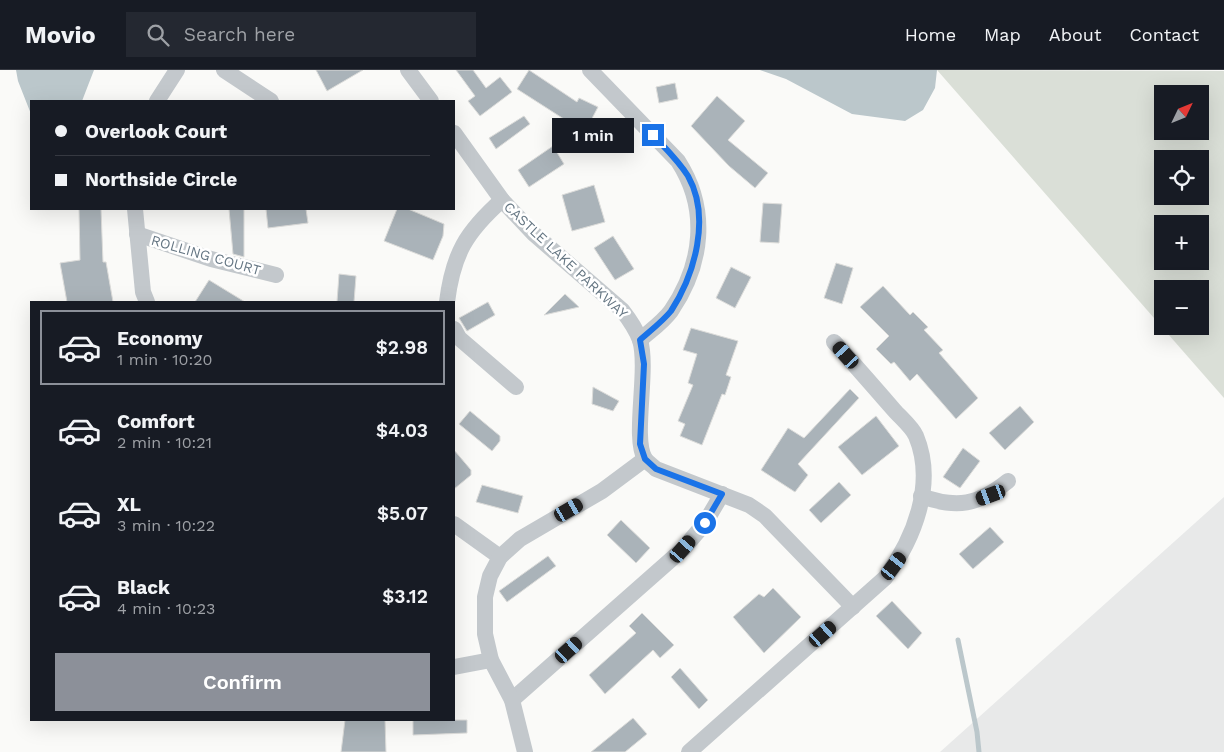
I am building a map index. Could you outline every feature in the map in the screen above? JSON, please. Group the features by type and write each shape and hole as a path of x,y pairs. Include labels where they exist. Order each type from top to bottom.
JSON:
{"street":[{"path":"158,100 177,70"},
{"path":"224,70 269,100"},
{"path":"408,70 430,100"},
{"path":"590,70 678,161 688,177 695,195 698,238 690,277 670,312 640,340"},
{"name":"CASTLE LAKE PARKWAY","path":"455,134 502,200 534,234 622,310 632,324 640,340 644,364 640,444 645,459"},
{"path":"447,301 450,276 461,246 479,221 502,200"},
{"path":"135,210 143,292 147,301"},
{"name":"ROLLING COURT","path":"137,234 211,259 276,275"},
{"path":"455,331 459,338 516,388"},
{"path":"689,752 885,578 902,555 914,529 921,496 924,463 916,434 834,342"},
{"path":"521,750 512,700 491,660 485,634 485,598 490,576 500,557 520,539 602,491 645,459 656,469 749,505 765,516 853,608"},
{"path":"921,496 942,503 968,504 991,495 1008,481"},
{"path":"512,700 683,549 705,523 722,494"},
{"path":"455,525 500,557"},
{"path":"455,667 491,660"}],"shaded area":[{"path":"16,70 94,70 82,100 30,100 30,111 18,81"},
{"path":"760,70 937,70 935,88 923,110 905,121 852,114 786,79"},
{"path":"937,70 1224,71 1224,398 1169,335 1209,335 1209,280 1154,280 1154,318"},
{"path":"1224,497 1224,752 940,752"}],"building":[{"path":"316,70 363,70 327,91"},
{"path":"456,70 473,70 486,88 500,77 512,92 480,116 468,101 475,96"},
{"path":"529,70 577,102 579,98 598,107 578,145 559,137 567,121 517,89"},
{"path":"675,83 678,99 659,103 656,87"},
{"path":"717,96 745,121 728,140 768,173 755,188 729,166 691,126"},
{"path":"524,116 530,124 496,149 489,138"},
{"path":"553,146 564,164 529,187 518,170"},
{"path":"594,185 605,222 572,231 562,195"},
{"path":"763,203 782,204 779,243 760,242"},
{"path":"79,210 101,210 103,262 106,262 113,301 67,301 60,263 80,260"},
{"path":"229,210 244,210 244,257 233,254"},
{"path":"266,210 306,210 308,223 268,228"},
{"path":"397,210 410,210 444,224 443,236 433,260 384,241"},
{"path":"613,236 634,269 615,280 594,248"},
{"path":"836,263 853,268 842,304 824,298"},
{"path":"731,267 751,277 735,308 716,298"},
{"path":"339,274 356,276 354,301 337,301"},
{"path":"209,280 243,301 196,301"},
{"path":"883,286 910,315 913,312 928,327 924,330 943,350 939,353 978,398 956,419 917,374 910,381 894,362 891,364 876,349 889,336 860,307"},
{"path":"565,294 579,307 544,315"},
{"path":"488,302 495,315 467,331 459,318"},
{"path":"691,328 738,341 726,375 731,377 725,395 722,394 702,445 680,436 685,424 678,421 693,385 688,383 697,354 683,350"},
{"path":"593,387 619,401 613,411 592,404"},
{"path":"850,389 859,398 798,464 808,475 795,492 761,470 788,428 804,438"},
{"path":"1020,406 1034,422 1005,450 989,433"},
{"path":"470,411 500,436 500,441 492,451 459,424"},
{"path":"876,416 899,446 862,475 838,447"},
{"path":"963,448 980,461 960,488 943,477"},
{"path":"455,451 471,470 471,475 455,488"},
{"path":"839,482 851,495 821,523 809,510"},
{"path":"482,485 523,496 518,513 476,502"},
{"path":"621,520 650,548 636,563 607,535"},
{"path":"990,527 1004,542 973,569 959,554"},
{"path":"548,556 556,566 507,602 499,591"},
{"path":"773,588 801,617 764,653 733,617 759,594 764,597"},
{"path":"892,601 922,633 908,649 876,616"},
{"path":"642,613 674,645 660,658 653,650 605,694 589,675 636,633 629,626"},
{"path":"680,668 708,700 699,709 671,677"},
{"path":"633,718 647,734 625,752 591,752"},
{"path":"467,720 467,733 413,735 413,721"},
{"path":"345,721 385,721 386,752 341,752"}],"waterway":[{"path":"958,640 977,732 979,752"}],"route":[{"path":"653,135 678,161 688,177 695,195 698,216 698,238 690,277 670,312 640,340 644,364 640,444 645,459 656,469 722,494 705,523"}]}
